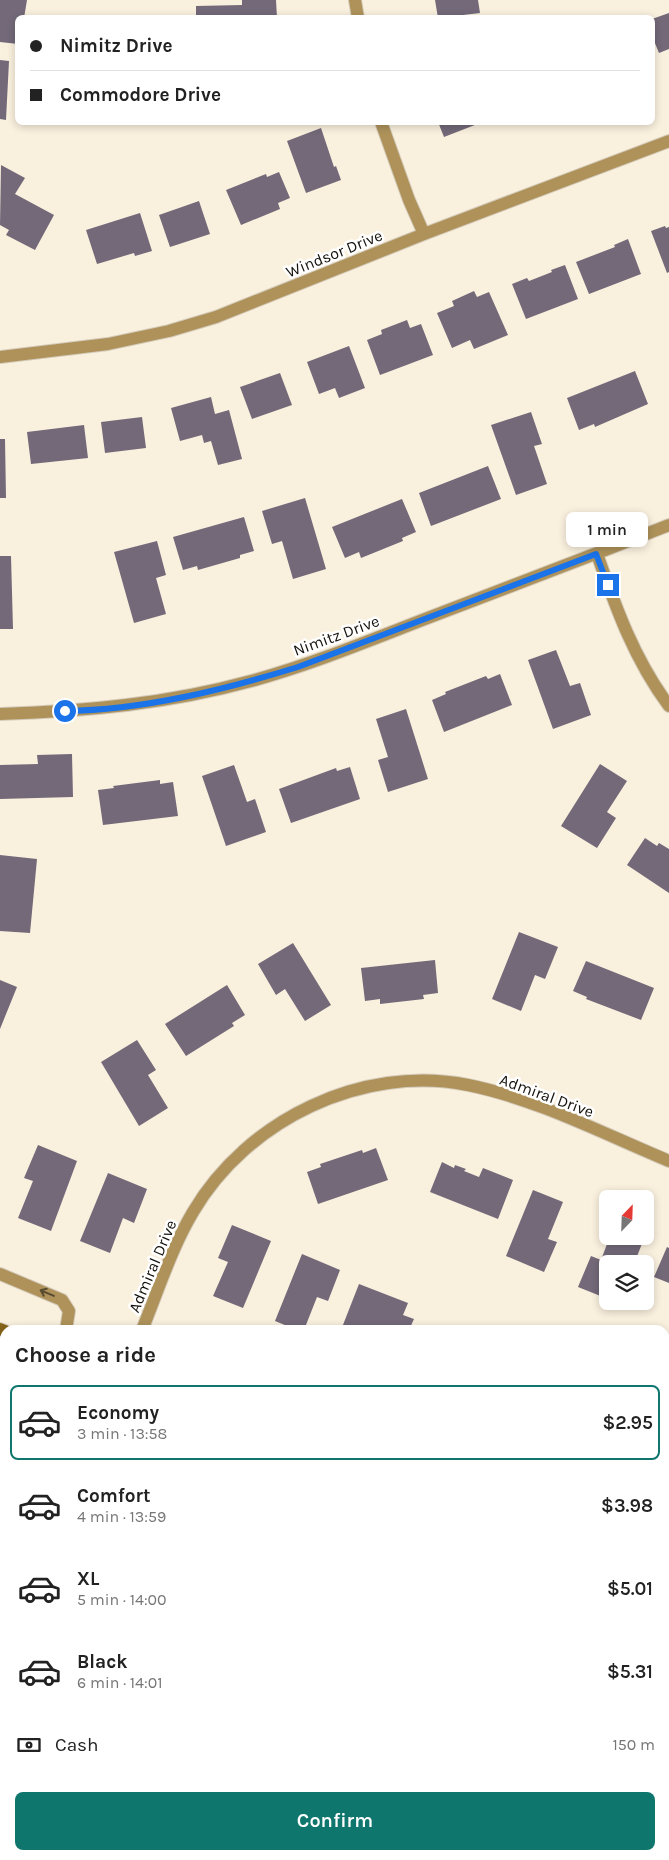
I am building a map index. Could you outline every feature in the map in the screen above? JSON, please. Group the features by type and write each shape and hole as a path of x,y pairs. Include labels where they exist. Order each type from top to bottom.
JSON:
{"street":[{"path":"355,0 358,15"},
{"path":"382,125 409,200 424,234"},
{"name":"Windsor Drive","path":"0,357 83,349 184,326 252,304 424,234 669,141"},
{"name":"Nimitz Drive","path":"0,714 89,710 152,702 250,682 298,667 669,525"},
{"path":"596,554 630,643 642,666 669,706"},
{"name":"Admiral Drive","path":"144,1325 180,1235 216,1180 242,1152 273,1128 317,1103 342,1094 366,1087 404,1082 467,1085 516,1098 669,1161"},
{"path":"0,1274 62,1300 69,1312 67,1325"}],"building":[{"path":"0,0 27,0 24,15 15,15 15,44 0,42"},
{"path":"242,0 276,0 277,15 196,15 196,6 242,5"},
{"path":"435,0 478,0 480,13 438,15"},
{"path":"669,13 669,49 659,53 655,43 655,18"},
{"path":"0,60 9,61 6,120 0,119"},
{"path":"439,125 475,125 444,137"},
{"path":"321,128 334,167 336,166 341,180 306,193 287,141"},
{"path":"1,165 25,178 15,194 54,215 35,250 6,235 9,230 0,225"},
{"path":"279,172 290,198 278,203 280,209 241,225 226,190 266,174 267,177"},
{"path":"199,201 210,234 170,247 159,215"},
{"path":"140,213 152,251 135,256 134,253 97,264 86,230"},
{"path":"665,226 666,228 669,227 669,272 667,273 651,231"},
{"path":"628,239 641,274 589,294 576,262 615,247 614,245"},
{"path":"565,265 578,299 526,319 512,284 527,278 529,281"},
{"path":"474,291 477,297 489,292 508,335 474,349 470,340 452,348 437,313 454,306 452,301"},
{"path":"407,320 410,328 421,324 433,355 380,375 367,340 382,334 381,330"},
{"path":"349,346 365,388 339,398 335,388 319,394 307,362"},
{"path":"635,371 648,404 595,427 594,424 579,430 567,398"},
{"path":"280,373 292,405 252,419 240,387"},
{"path":"211,397 215,414 229,410 242,459 218,465 211,441 204,443 202,435 180,441 171,408"},
{"path":"531,412 542,444 534,446 547,484 516,495 491,425"},
{"path":"142,417 146,448 105,453 101,422"},
{"path":"84,425 88,458 31,464 27,432"},
{"path":"0,439 5,439 6,498 0,498"},
{"path":"488,466 501,499 431,526 419,493"},
{"path":"305,498 326,569 293,579 282,541 272,544 262,511"},
{"path":"402,499 416,532 402,538 403,541 361,558 359,552 345,558 332,527"},
{"path":"244,517 254,551 240,555 240,558 198,570 197,566 183,570 173,537"},
{"path":"157,541 166,575 156,578 166,614 134,623 114,552"},
{"path":"0,556 11,556 13,629 0,629"},
{"path":"556,650 570,686 580,683 591,715 553,729 528,660"},
{"path":"500,674 512,705 444,732 432,700 446,694 445,692 486,676 488,679"},
{"path":"406,709 428,779 388,792 378,760 388,757 376,719"},
{"path":"72,754 73,797 0,799 0,765 38,764 37,755"},
{"path":"600,764 627,781 607,812 616,818 597,848 561,826"},
{"path":"234,765 247,802 255,799 266,832 226,846 202,776"},
{"path":"350,767 360,799 291,823 279,789 336,768 337,771"},
{"path":"160,780 160,784 173,782 178,816 103,825 98,790 114,788 113,786"},
{"path":"645,838 657,846 659,843 669,849 669,893 627,865"},
{"path":"0,855 37,859 30,933 0,931"},
{"path":"519,932 558,947 545,979 535,975 521,1011 492,999"},
{"path":"293,943 331,1005 305,1021 285,989 276,995 258,964"},
{"path":"435,960 438,993 423,995 424,999 380,1004 380,999 365,1001 361,968"},
{"path":"586,961 654,988 641,1020 586,999 587,997 573,991"},
{"path":"0,980 17,987 0,1029"},
{"path":"227,985 245,1015 232,1023 234,1026 186,1056 165,1024"},
{"path":"137,1040 156,1070 148,1075 168,1108 139,1126 101,1062"},
{"path":"38,1145 77,1161 51,1231 18,1218 33,1181 24,1178"},
{"path":"376,1148 388,1180 318,1204 307,1172 321,1167 320,1164 362,1150 363,1153"},
{"path":"442,1162 454,1168 455,1165 466,1169 464,1171 479,1177 483,1168 513,1180 498,1219 430,1192"},
{"path":"108,1173 147,1189 134,1223 123,1218 110,1253 80,1241"},
{"path":"533,1190 563,1202 548,1239 557,1242 544,1272 506,1256"},
{"path":"232,1225 271,1241 243,1308 213,1296 228,1262 218,1258"},
{"path":"607,1245 641,1245 638,1255 603,1255"},
{"path":"667,1247 669,1248 669,1283 654,1277"},
{"path":"302,1254 340,1270 328,1301 317,1297 306,1325 285,1325 275,1321"},
{"path":"591,1256 599,1259 599,1295 578,1287"},
{"path":"359,1284 408,1303 403,1315 414,1319 411,1325 343,1325"}],"route":[{"path":"65,711 152,702 250,682 298,667 388,634 596,554 608,585"}]}
